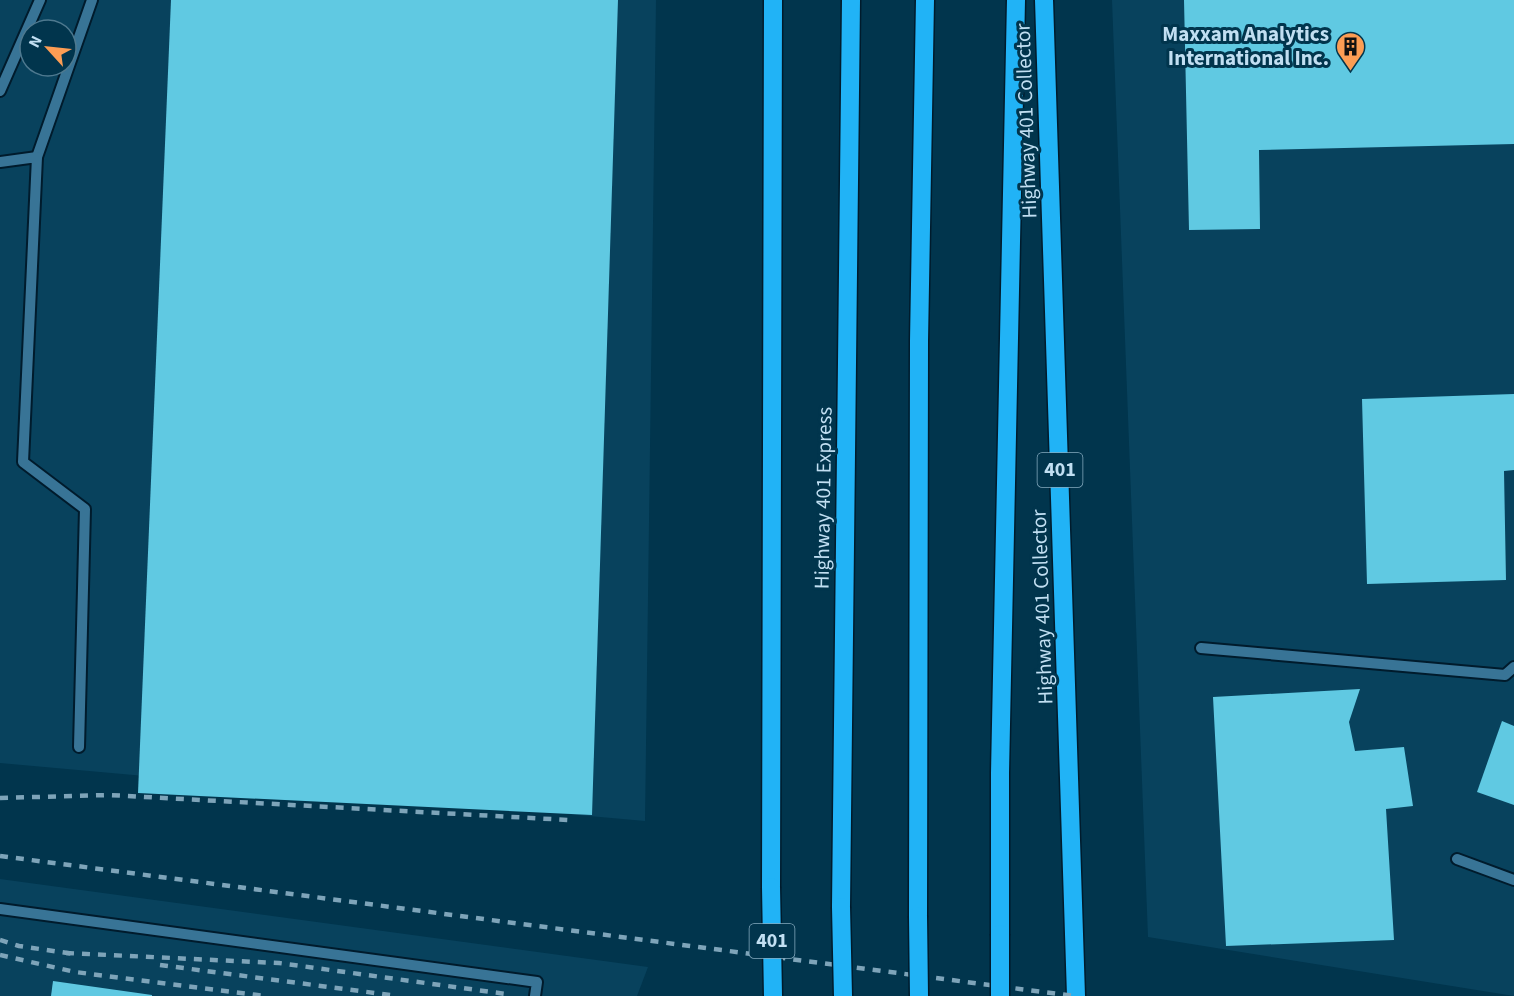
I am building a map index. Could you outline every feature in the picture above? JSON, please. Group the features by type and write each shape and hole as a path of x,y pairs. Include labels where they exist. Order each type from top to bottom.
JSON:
{"highway":[{"name":"401","path":"773,0 771,887 773,996"},
{"name":"Highway 401 Express","path":"843,996 841,907 851,0"},
{"path":"919,996 919,341 925,0"},
{"path":"1000,996 1000,773 1016,0"},
{"name":"Highway 401 Collector","path":"1044,0 1076,996"}],"lane":[{"path":"0,91 40,0"},
{"path":"80,747 85,509 23,462 37,157 92,0"},
{"path":"0,162 37,157"},
{"path":"1201,648 1505,675 1514,666"},
{"path":"1457,859 1514,880"},
{"path":"0,909 537,982 535,996"}],"shaded area":[{"path":"0,0 656,0 645,821 0,763"},
{"path":"1112,0 1514,0 1514,996 1148,937"},
{"path":"0,879 648,967 637,996 0,996"}],"building":[{"path":"171,0 618,0 592,815 138,793"},
{"name":"Maxxam Analytics International Inc.","path":"1184,0 1514,0 1514,144 1259,150 1260,229 1189,230"},
{"path":"1514,394 1514,470 1504,471 1506,580 1367,584 1362,399"},
{"path":"1360,689 1349,722 1355,751 1404,747 1413,806 1386,809 1394,940 1226,946 1213,697"},
{"path":"1502,721 1514,726 1514,805 1477,792"},
{"path":"53,981 152,995 152,996 51,996"}],"railway":[{"path":"0,798 109,795 568,820"},
{"path":"0,856 1074,996"},
{"path":"0,940 19,946 74,954"},
{"path":"66,953 279,963 506,994"},
{"path":"0,955 75,972 265,996"},
{"path":"160,965 398,996"}],"place":[{"name":"Maxxam Analytics International Inc.","path":"1350,72"}]}
